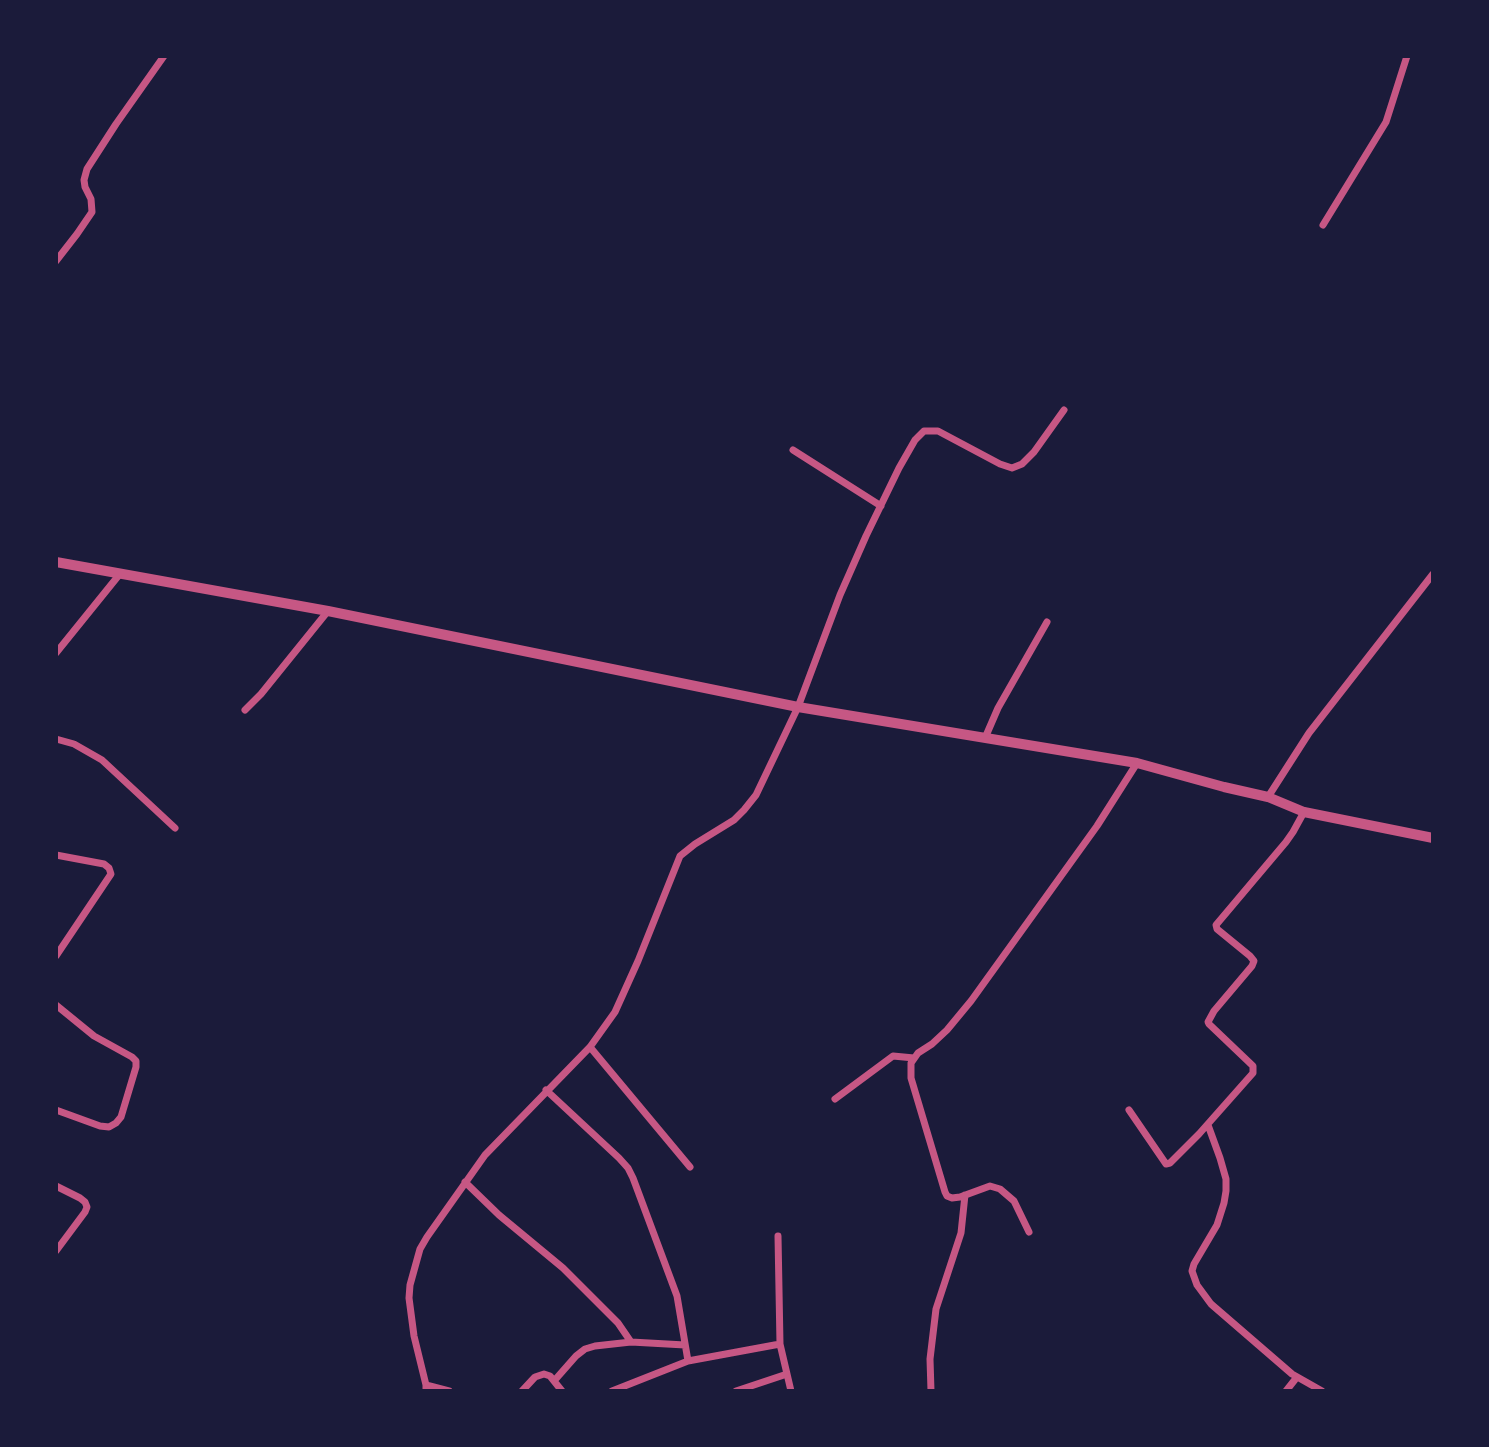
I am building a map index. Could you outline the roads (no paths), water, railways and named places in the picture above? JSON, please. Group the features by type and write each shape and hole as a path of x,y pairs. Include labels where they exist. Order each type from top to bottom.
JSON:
{"street":[{"path":"56,261 92,212 91,199 84,180 87,169 164,56"},
{"path":"1323,225 1386,122 1407,56"},
{"path":"449,1391 426,1388 414,1336 410,1285 421,1249 485,1154 590,1047 615,1012 680,856 733,820 756,795 798,706 840,595 880,506 915,440 924,431 938,430 1012,468 1022,464 1034,452 1064,410"},
{"path":"793,450 880,506"},
{"path":"56,562 328,611 798,706 1137,763 1268,797 1304,812 1433,838"},
{"path":"1268,797 1309,733 1433,574"},
{"path":"56,653 119,575"},
{"path":"245,710 328,611"},
{"path":"985,738 998,708 1047,622"},
{"path":"56,739 74,744 102,760 175,828"},
{"path":"1029,1232 1014,1201 1000,1189 990,1186 952,1198 944,1192 911,1078 911,1063 947,1031 971,1001 1097,826 1137,763"},
{"path":"1129,1110 1166,1164 1170,1163 1251,1076 1252,1066 1209,1024 1214,1012 1252,967 1254,961 1217,929 1216,925 1286,842 1304,812"},
{"path":"56,855 104,864 111,874 56,956"},
{"path":"56,1005 93,1036 136,1061 117,1123 109,1127 100,1126 56,1110"},
{"path":"590,1047 690,1167"},
{"path":"835,1100 893,1056 914,1058"},
{"path":"547,1090 628,1168 677,1296 688,1361"},
{"path":"1208,1125 1220,1158 1226,1191 1217,1225 1194,1264 1192,1271 1197,1285 1220,1311 1297,1377 1322,1391"},
{"path":"465,1182 499,1215 562,1268 618,1323 631,1342"},
{"path":"56,1186 80,1198 87,1207 56,1251"},
{"path":"931,1391 930,1359 936,1309 961,1233 965,1195"},
{"path":"778,1236 780,1343 791,1391"},
{"path":"554,1381 585,1349 631,1342 685,1345"},
{"path":"612,1391 688,1361 780,1343"},
{"path":"522,1391 535,1377 544,1374 550,1376 562,1391"},
{"path":"736,1391 787,1374"},
{"path":"1286,1391 1297,1377"}]}
